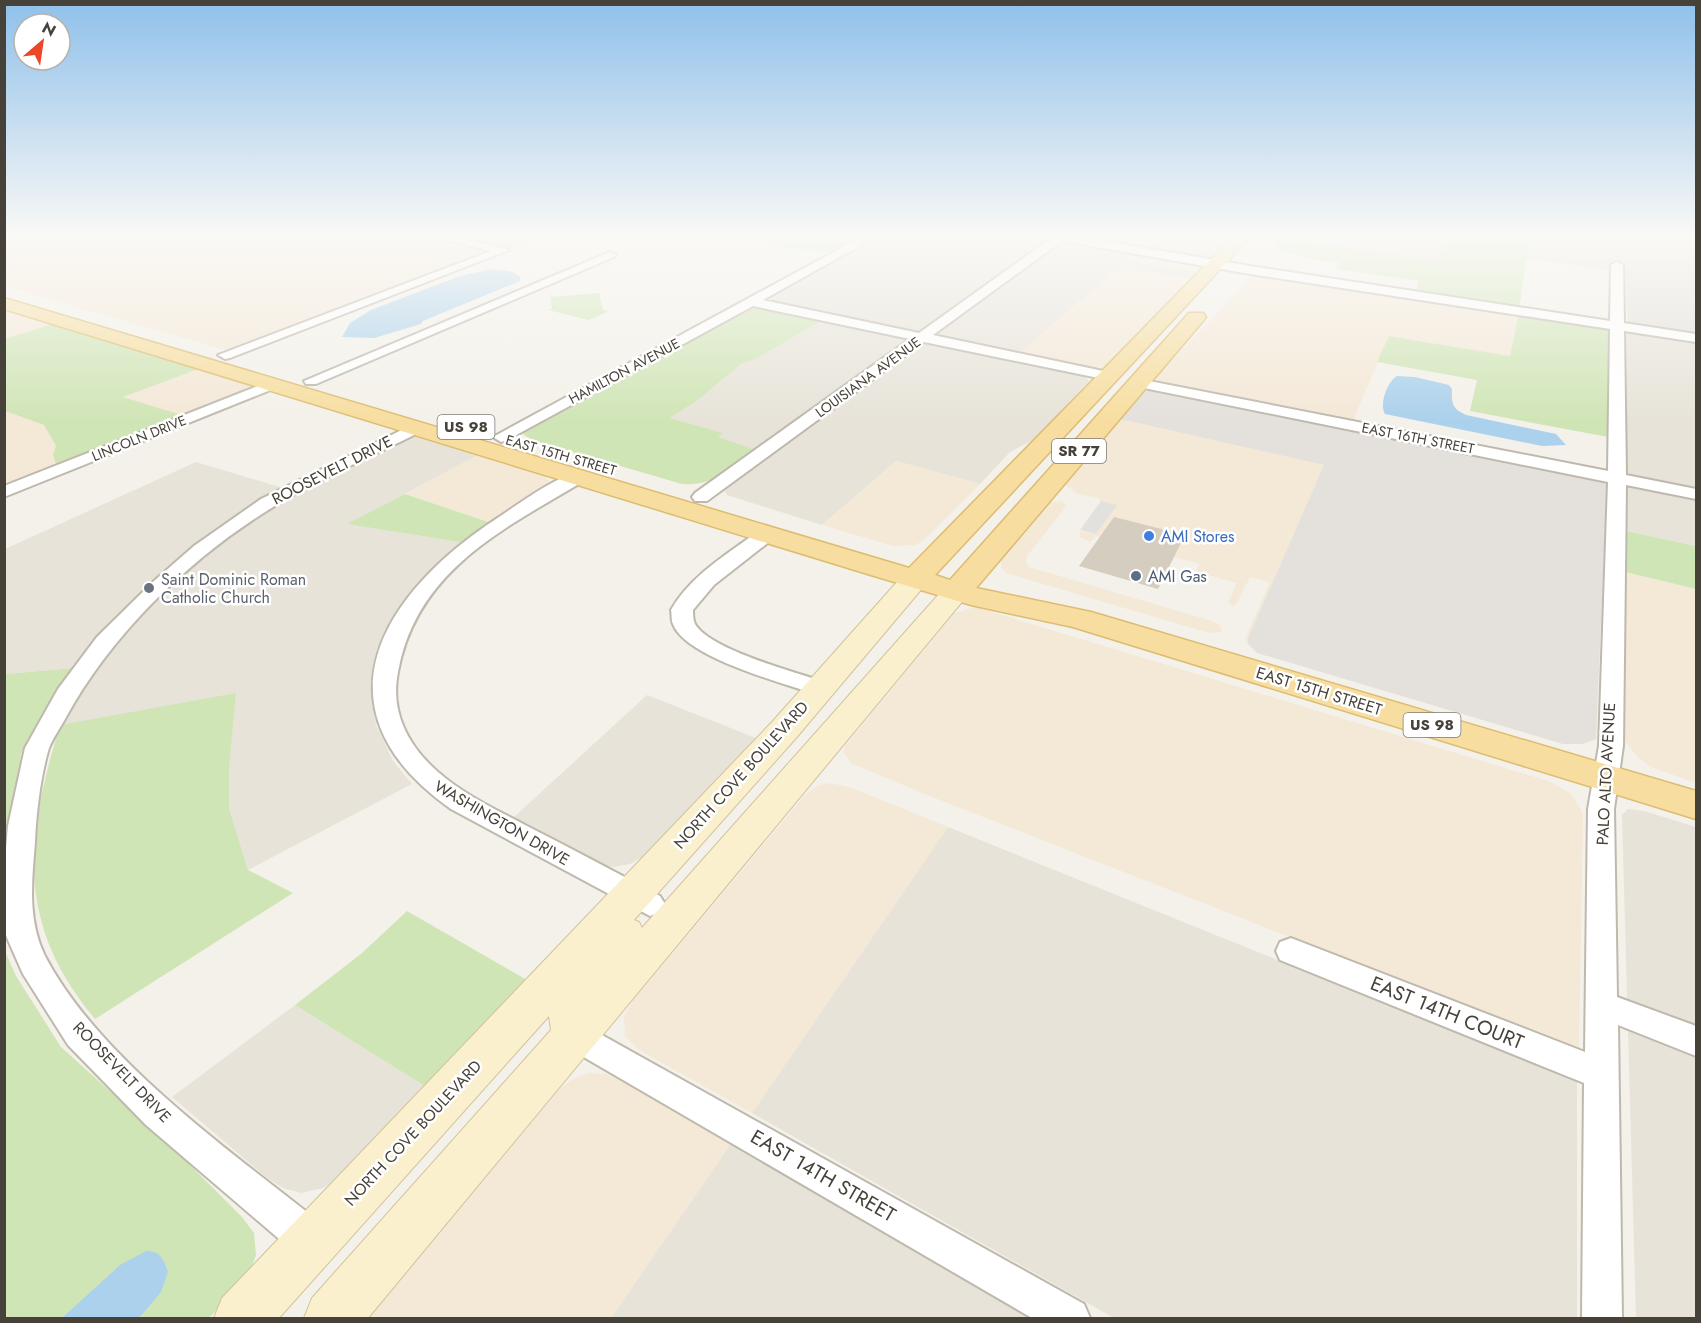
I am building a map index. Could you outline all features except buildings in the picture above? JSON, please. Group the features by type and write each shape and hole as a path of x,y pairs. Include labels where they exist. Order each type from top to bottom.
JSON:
{"main road":[{"name":"EAST 15TH STREET","path":"21,297 66,315 1696,805"},
{"name":"NORTH COVE BOULEVARD","path":"242,1318 640,900 681,842 820,688 921,571 1185,297"},
{"name":"SR 77","path":"332,1318 963,584 1214,297"},
{"name":"EAST 15TH STREET","path":"4,303 66,315"},
{"name":"EAST 15TH STREET","path":"692,503 767,534 921,571"},
{"path":"575,1035 571,1026 572,1007 582,987 640,900"}],"street":[{"path":"214,359 379,297"},
{"name":"LINCOLN DRIVE","path":"4,492 292,383 506,297"},
{"name":"HAMILTON AVENUE","path":"491,442 762,297"},
{"name":"LOUISIANA AVENUE","path":"692,503 977,297"},
{"path":"1446,297 1696,338"},
{"name":"PALO ALTO AVENUE","path":"1602,1318 1601,809 1611,746 1617,478 1616,297"},
{"path":"752,302 1107,376"},
{"name":"EAST 16TH STREET","path":"1139,382 1696,494"},
{"name":"ROOSEVELT DRIVE","path":"313,1242 158,1113 80,1035 34,965 18,928 17,891 21,826 37,748 70,689 105,642 160,585 201,550 267,502 426,423"},
{"name":"WASHINGTON DRIVE","path":"588,471 469,546 447,564 421,591 399,624 391,642 385,673 384,705 401,750 431,782 460,802 640,900"},
{"path":"767,534 692,595 681,610 681,621 690,635 709,648 820,688"},
{"name":"EAST 14TH COURT","path":"1291,951 1602,1074"},
{"path":"1602,1005 1696,1041"},
{"name":"EAST 14TH STREET","path":"575,1035 1070,1318"}],"shaded area":[{"path":"42,297 373,297 229,351"},
{"path":"769,297 972,297 924,332 915,334 763,300"},
{"path":"985,297 1152,297 1015,356 933,335"},
{"path":"1084,297 1175,297 1103,367 1093,369 1015,356"},
{"path":"1232,297 1412,297 1519,313 1510,356 1389,336 1352,423 1158,381 1158,375"},
{"path":"1626,297 1696,297 1696,333 1628,323"},
{"path":"12,310 56,323 5,339 5,312"},
{"path":"814,317 910,340 756,450 642,419"},
{"path":"1623,329 1696,341 1696,490 1627,476"},
{"path":"931,343 1083,375 1089,381 1033,440 1010,452 980,484 896,461 822,525 727,495 726,486 920,345"},
{"path":"201,368 252,385 236,395 185,416 122,397"},
{"path":"1150,390 1607,480 1596,739 1583,744 1563,744 1257,653 1248,644 1248,638 1324,465 1120,419 1144,392"},
{"path":"4,411 44,425 56,447 57,467 4,488"},
{"path":"1120,419 1324,465 1248,638 1248,644 1245,639 1270,582 1250,577 1236,604 1232,606 1228,602 1237,583 1196,572 1200,564 1096,536 1090,542 1080,537 1080,531 1096,534 1116,505 1099,501 1100,498 1077,494 1065,484"},
{"path":"413,437 426,437 480,454 348,524 465,543 440,561 404,602 386,633 374,666 372,698 376,725 393,761 412,784 248,870 229,808 229,767 60,725 78,689 141,613 197,562 239,528 313,482"},
{"path":"480,454 544,473 550,484 494,524 405,494"},
{"path":"896,461 980,484 924,540 915,545 893,546 822,525"},
{"path":"196,462 283,488 259,502 74,668 5,674 5,549"},
{"path":"1627,484 1696,498 1696,546 1626,531"},
{"path":"1061,501 1067,505 1027,556 1026,561 1029,567 1212,621 1220,625 1222,632 1209,633 1006,573 1001,567 1001,560 1050,502"},
{"path":"1101,501 1117,505 1096,534 1080,530"},
{"path":"1621,571 1696,589 1696,783 1651,767 1637,756 1624,740"},
{"path":"976,607 1551,782 1571,794 1583,813 1579,1050 922,793 851,763 844,753 845,746 955,613"},
{"path":"647,695 756,738 644,856 630,864 614,867 601,865 514,817"},
{"path":"829,783 849,787 948,827 752,1113 639,1050 625,1036 624,1017 632,1002 806,794 817,786"},
{"path":"1628,809 1644,811 1696,827 1696,1318 1636,1318 1622,815"},
{"path":"948,827 1577,1081 1577,1318 1114,1318 752,1113"},
{"path":"295,1005 426,1087 336,1180 323,1188 301,1193 283,1188 266,1177 172,1097"},
{"path":"588,1073 605,1074 628,1084 732,1142 611,1318 368,1318 558,1091 570,1081"},
{"path":"732,1142 1030,1318 611,1318"}],"green space":[{"path":"550,297 600,297 603,310 609,311 589,320 548,310 552,309"},
{"path":"1439,297 1521,297 1519,309"},
{"path":"758,306 824,319 757,358 741,364 695,402 669,418 723,433 718,437 756,450 713,479 682,484 531,440 523,434 526,429 747,308"},
{"path":"1519,313 1608,327 1608,437 1470,411 1477,380 1377,362 1389,336 1510,356"},
{"path":"56,323 201,368 123,397 185,416 57,467 53,455 56,446 44,425 5,411 4,339"},
{"path":"405,494 494,524 465,543 347,524"},
{"path":"1626,531 1696,546 1696,589 1621,571"},
{"path":"74,668 56,692 21,754 16,800 5,834 5,674"},
{"path":"236,693 229,767 229,808 248,870 293,893 95,1019 69,983 51,948 39,913 34,878 35,842 40,805 60,725"},
{"path":"407,911 527,980 426,1087 295,1005 362,953"},
{"path":"4,949 16,976 61,1047 172,1147 242,1217 254,1233 256,1255 252,1266 236,1290 209,1318 5,1318"}],"water":[{"path":"406,297 482,297 423,321 421,324 374,338 342,337 350,323 371,310"},
{"path":"1397,376 1415,377 1449,385 1452,389 1454,405 1462,413 1556,434 1566,445 1542,446 1385,414 1383,405 1385,394 1390,383"},
{"path":"146,1251 158,1254 168,1272 161,1292 139,1318 62,1318 120,1265"}],"place":[{"name":"AMI Stores","path":"1149,536"},
{"name":"AMI Gas","path":"1136,576"},
{"name":"Saint Dominic Roman Catholic Church","path":"149,588"}]}
